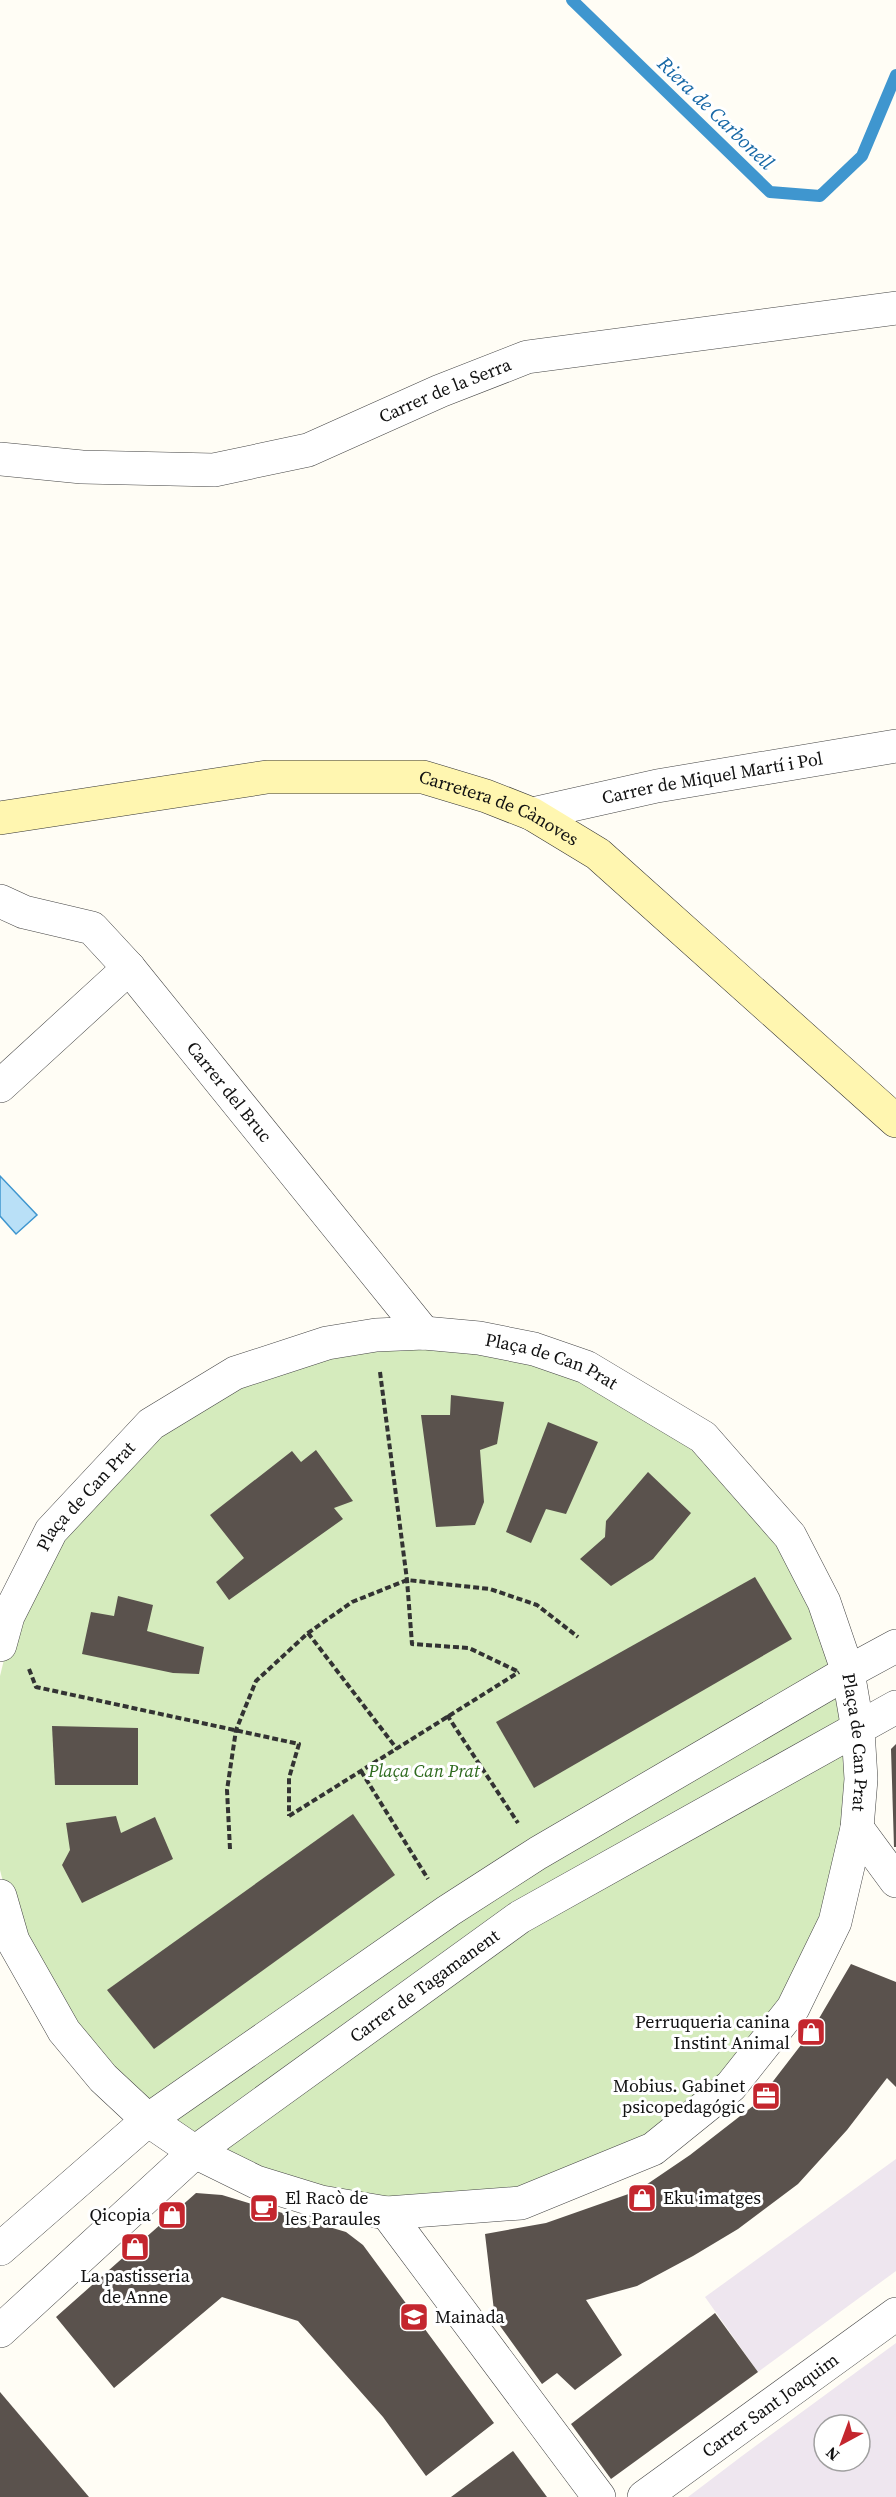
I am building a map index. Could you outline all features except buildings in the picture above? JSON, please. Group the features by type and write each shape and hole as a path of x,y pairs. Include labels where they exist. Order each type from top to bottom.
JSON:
{"street":[{"name":"Carrer de la Serra","path":"0,459 82,467 214,470 308,450 440,391 527,357 896,308"},
{"name":"Carrer de Miquel Martí i Pol","path":"532,814 657,786 896,746"},
{"name":"Carretera de Cànoves","path":"0,818 267,777 423,777 486,796 532,814 598,854 896,1121"},
{"name":"Carrer del Bruc","path":"0,901 24,912 92,928 129,968 424,1333"},
{"path":"0,1086 129,968"},
{"name":"Plaça de Can Prat","path":"0,1896 13,1941 64,2031 103,2078 148,2120 195,2152 267,2186 321,2202 387,2213 521,2203 652,2148 731,2086 793,2008 835,1922 857,1828 861,1779 858,1730 848,1672 824,1602 790,1536 703,1437 586,1366 534,1349 479,1338 424,1333 376,1335 327,1343 235,1373 151,1424 51,1531 4,1630"},
{"path":"0,2249 148,2120 448,1911 538,1853 896,1646"},
{"name":"Carrer de Tagamanent","path":"0,2331 195,2152 520,1917 896,1707"},
{"path":"857,1828 896,1881"},
{"path":"387,2213 599,2497"},
{"name":"Carrer Sant Joaquim","path":"644,2497 896,2314"}],"path":[{"path":"4,1630 36,1687 299,1744 289,1779 289,1816 519,1672 469,1648 412,1644 407,1580 376,1335"},
{"path":"230,1850 227,1790 236,1730 256,1681 308,1633 352,1602 407,1580 490,1589 537,1605 578,1637"},
{"path":"308,1633 397,1749"},
{"path":"447,1715 538,1853"},
{"path":"361,1771 448,1911"}],"shaded area":[{"path":"896,2159 896,2271 758,2372 705,2297"},
{"path":"896,2343 896,2497 688,2497 742,2456"}],"green space":[{"name":"Plaça Can Prat","path":"422,1340 464,1342 507,1348 548,1358 588,1373 626,1391 663,1413 697,1438 728,1467 757,1498 782,1532 804,1569 822,1607 837,1647 847,1688 853,1731 855,1773 853,1815 847,1858 837,1899 822,1939 804,1977 782,2014 757,2048 728,2079 697,2108 663,2133 626,2155 588,2173 548,2188 507,2198 464,2204 422,2206 380,2204 337,2198 296,2188 256,2173 218,2155 181,2133 147,2108 116,2079 87,2048 62,2014 40,1977 22,1939 7,1899 -3,1858 -9,1815 -11,1773 -9,1731 -3,1688 7,1647 22,1607 40,1569 62,1532 87,1498 116,1467 147,1438 181,1413 218,1391 256,1373 296,1358 337,1348 380,1342"}],"water":[{"path":"0,1176 37,1215 16,1234 0,1216"}],"waterway":[{"name":"Riera de Carbonell","path":"572,0 770,192 820,196 862,156 896,75"}],"place":[{"name":"Perruqueria canina Instint Animal","path":"811,2032"},
{"name":"Mobius. Gabinet psicopedagógic","path":"766,2096"},
{"name":"Eku imatges","path":"642,2198"},
{"name":"El Racò de les Paraules","path":"264,2208"},
{"name":"Qicopia","path":"172,2215"},
{"name":"La pastisseria de Anne","path":"135,2247"},
{"name":"Mainada","path":"414,2317"}]}
